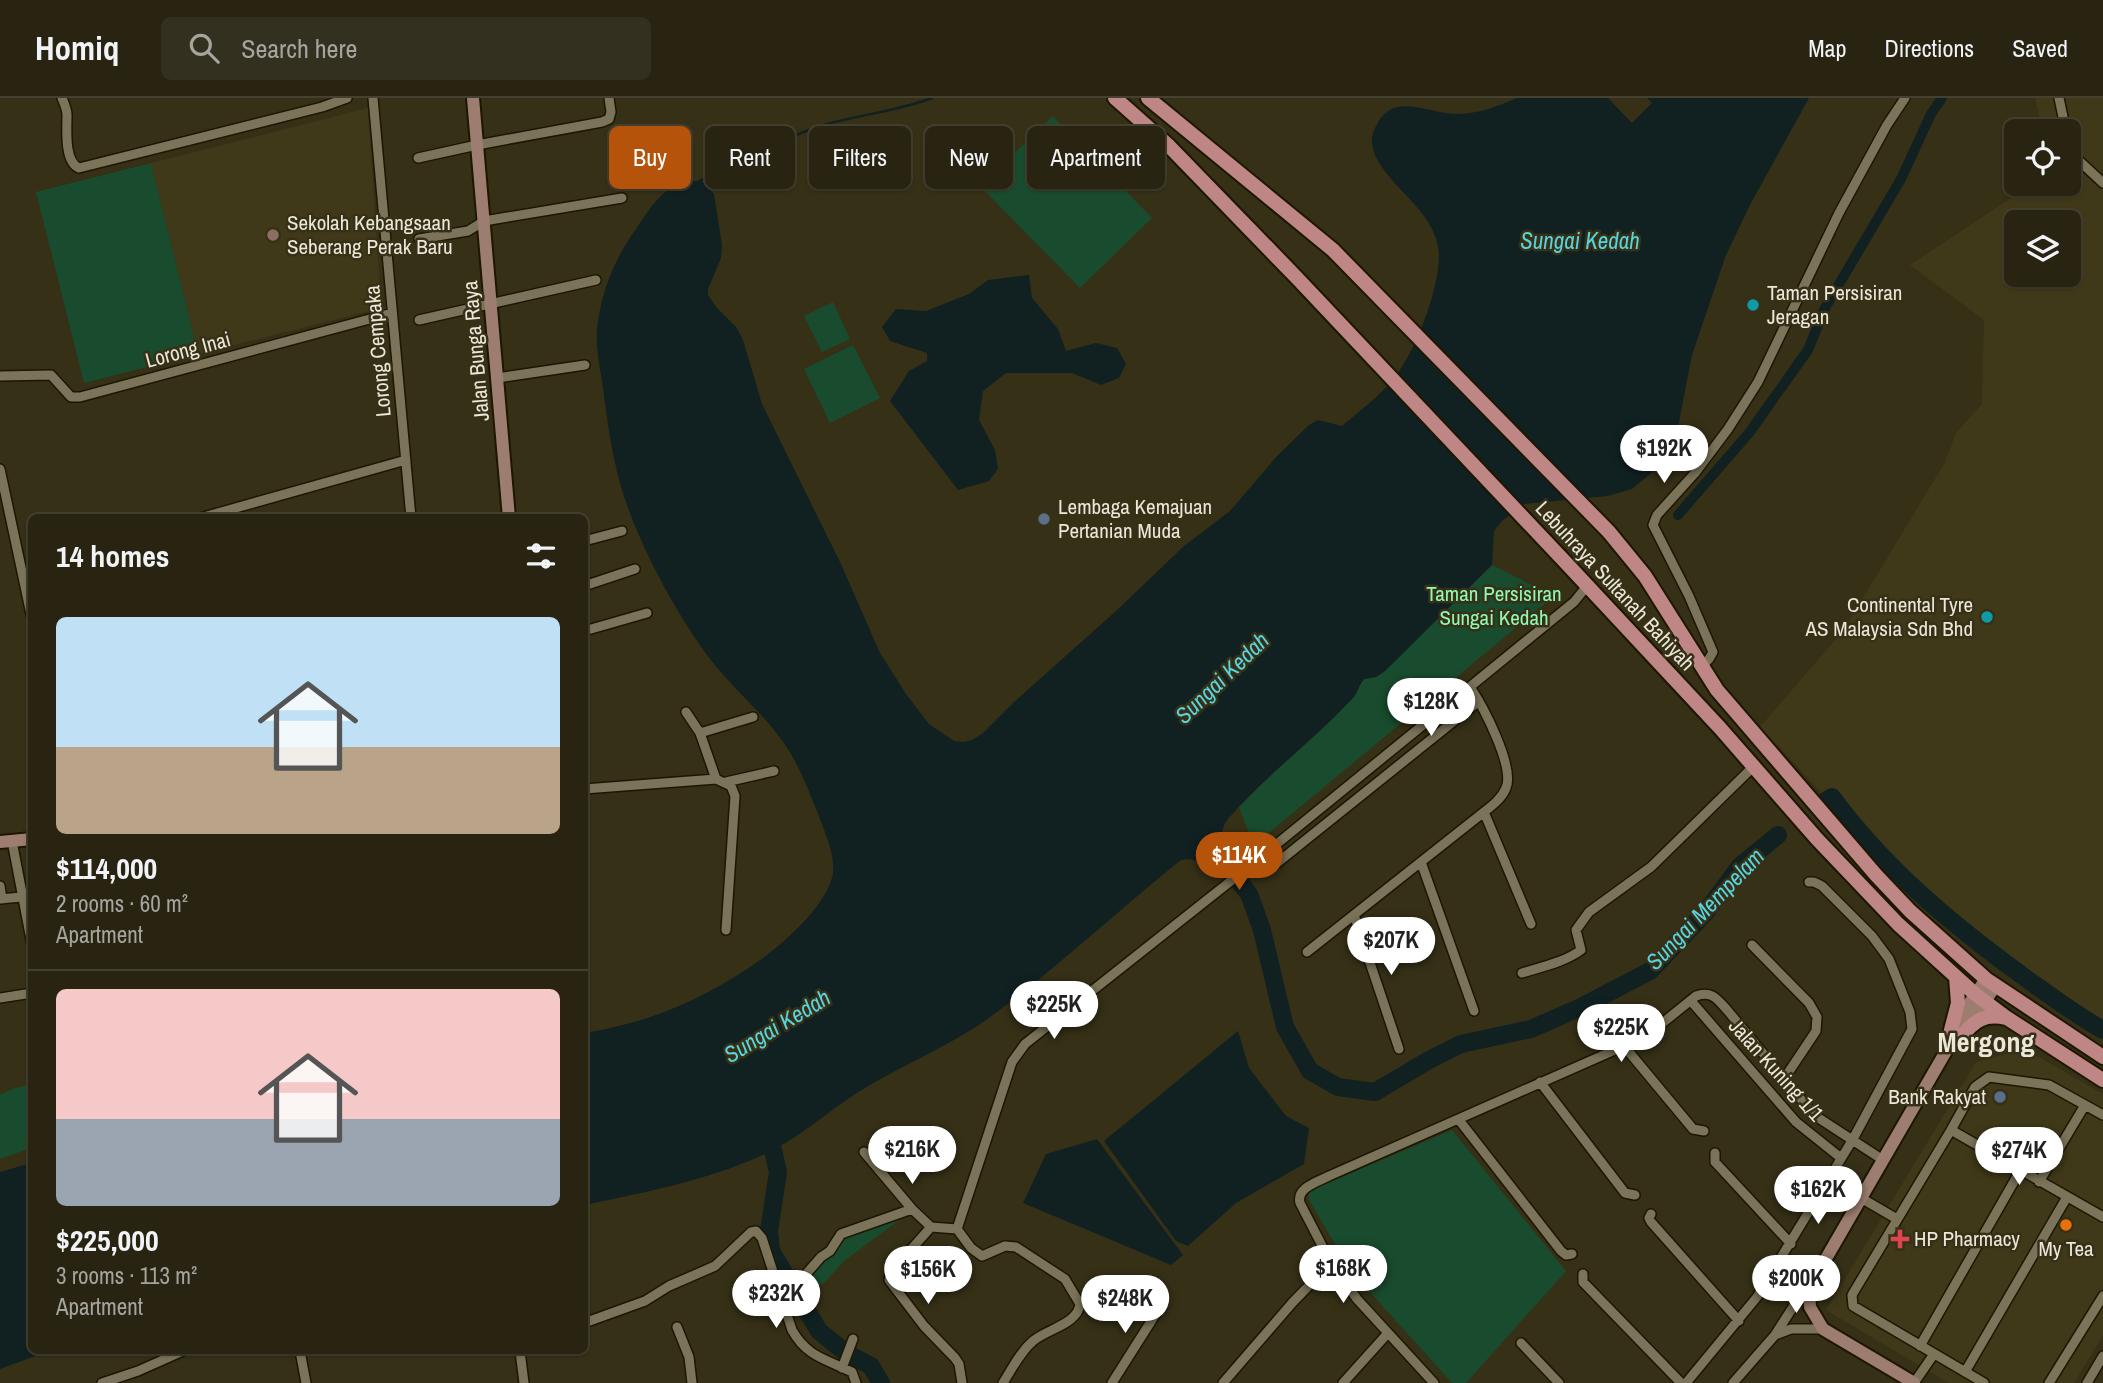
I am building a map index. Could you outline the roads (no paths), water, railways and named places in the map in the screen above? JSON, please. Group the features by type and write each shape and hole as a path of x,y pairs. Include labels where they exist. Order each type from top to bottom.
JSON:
{"main road":[{"name":"Lebuhraya Sultanah Bahiyah","path":"1115,98 1169,146 1568,565 1754,766 1817,839 1898,924 1980,998 2103,1080"},
{"name":"Lebuhraya Sultanah Bahiyah","path":"1148,98 1333,250 1609,532 1645,576 1701,667 1730,705 1910,911 1991,982 2103,1057"},
{"path":"1954,1038 1958,1003 1956,977"},
{"path":"1954,1038 1975,1021 1985,1017 2007,1018"}],"street":[{"path":"62,98 67,112 65,135 73,164 77,168 322,107 347,98"},
{"name":"Lorong Cempaka","path":"373,98 411,514"},
{"name":"Jalan Bunga Raya","path":"473,98 509,514"},
{"path":"418,158 602,122 609,119 609,98"},
{"path":"1701,667 1713,652 1711,645 1653,525 1657,515 1695,473 1728,429 1758,382 1839,213 1887,125 1905,98"},
{"path":"2059,98 2063,119"},
{"path":"2081,163 2103,183"},
{"path":"419,239 468,231 484,221 622,198"},
{"path":"419,320 596,280"},
{"name":"Lorong Inai","path":"0,376 51,374 68,394 80,397 393,313"},
{"path":"497,378 585,365"},
{"path":"214,514 406,460"},
{"path":"0,469 28,600"},
{"path":"588,540 622,531"},
{"path":"588,585 635,569"},
{"path":"957,1229 1012,1062 1018,1052 1574,602 1587,586"},
{"path":"588,631 647,613"},
{"path":"1307,951 1500,798 1508,779 1508,769 1479,701 1470,687"},
{"path":"1277,863 1479,701"},
{"path":"686,712 701,733 716,779"},
{"path":"701,733 753,718"},
{"path":"1522,973 1569,958 1581,950 1576,930 1589,912 1651,867 1754,766"},
{"path":"588,789 716,779 726,782 774,771"},
{"path":"726,782 735,796 726,930"},
{"path":"1484,812 1531,924"},
{"path":"28,839 6,841 28,928"},
{"path":"1421,862 1474,1011"},
{"path":"1583,1274 1583,1282 1684,1383 1739,1321 1791,1244 1853,1139 1910,1036 1912,1021 1893,968 1878,943 1822,886 1809,882"},
{"path":"0,886 1,899 21,897"},
{"path":"1354,915 1399,1048"},
{"path":"1752,945 1809,1003 1817,1017 1816,1031 1784,1079"},
{"path":"1733,1383 1775,1335 1800,1296 1809,1288 1954,1038 1991,982"},
{"path":"0,998 28,994"},
{"path":"1434,1383 1357,1299 1331,1263 1298,1197 1300,1192 1329,1176 1624,1046 1660,1025 1700,994 1713,995 1814,1115 1883,1160"},
{"name":"Jalan Kuning 1/1","path":"1691,1001 1796,1122 1841,1158"},
{"path":"1624,1046 1693,1129 1704,1131"},
{"path":"1984,1383 1853,1306 1852,1295 1975,1087 1982,1080 1989,1077 2049,1084 2103,1115"},
{"path":"1539,1082 1625,1193 1635,1195"},
{"path":"2039,1182 2085,1105"},
{"path":"1459,1120 1561,1251 1566,1255 1572,1254"},
{"path":"1951,1130 2103,1217"},
{"path":"864,1152 912,1209 931,1227 957,1229 971,1248 982,1256 1005,1246 1016,1247 1065,1279 1080,1304 1076,1315 1027,1346 1003,1383"},
{"path":"1715,1157 1791,1244"},
{"path":"1920,1346 2020,1171"},
{"path":"1965,1372 2067,1197"},
{"path":"1861,1198 1897,1219"},
{"path":"784,1298 798,1289 803,1278 821,1257 830,1251 841,1234 912,1209"},
{"path":"1651,1214 1651,1222 1739,1321"},
{"path":"931,1227 888,1277 924,1326 955,1358 959,1364 962,1383"},
{"path":"588,1322 645,1301 669,1286 715,1266 751,1232 756,1231 762,1238 784,1298 792,1330 803,1347 811,1354 844,1364 852,1372 856,1383"},
{"path":"1223,1383 1293,1302 1331,1263"},
{"path":"1809,1288 1810,1307 1824,1329 1914,1383 1934,1354"},
{"path":"2049,1383 2103,1296"},
{"path":"1112,1383 1162,1304"},
{"path":"677,1326 689,1357 692,1383"},
{"path":"1775,1335 1791,1329 1824,1329"},
{"path":"1343,1383 1388,1333"},
{"path":"1521,1343 1559,1383"},
{"path":"844,1364 852,1344"},
{"path":"102,1383 176,1354"},
{"path":"301,1354 306,1383"},
{"path":"520,1354 524,1383"},
{"path":"2087,1383 2103,1356"}],"water":[{"name":"Sungai Kedah","path":"1517,98 1809,98 1751,203 1726,255 1692,355 1679,422 1669,448 1655,470 1632,489 1608,496 1524,504 1502,521 1494,531 1492,565 1385,671 1376,677 1364,679 1353,698 1243,803 1224,825 1216,856 1212,861 1205,864 1191,859 1181,860 989,1018 860,1091 776,1149 697,1179 588,1204 588,1032 656,1015 700,996 742,972 773,950 805,920 823,897 833,873 833,860 827,839 808,788 793,758 772,728 716,666 694,637 647,552 621,487 608,425 597,329 603,296 617,261 656,202 669,189 691,189 691,181 703,182 705,189 709,189 714,194 722,245 721,258 708,295 737,328 743,340 762,404 841,564 880,653 929,724 954,741 964,742 983,733 1184,546 1230,511 1278,455 1309,425 1318,420 1342,426 1379,394 1399,372 1424,323 1435,287 1439,250 1427,220 1388,175 1374,152 1372,140 1375,128 1388,111 1404,106 1456,114 1472,113"},
{"path":"1029,275 1032,298 1058,329 1066,351 1096,343 1117,348 1126,364 1119,378 1101,385 1072,373 1006,373 983,391 979,420 995,450 998,469 989,481 958,490 890,401 909,371 927,361 927,353 890,341 882,327 896,309 926,311 969,294 988,280"},
{"path":"1238,1031 1249,1068 1286,1116 1309,1128 1304,1164 1236,1203 1188,1246 1176,1241 1104,1141"},
{"path":"1097,1139 1183,1255 1171,1265 1023,1203 1046,1154"},
{"path":"28,1164 28,1354 41,1354 0,1369 0,1172"}],"waterway":[{"path":"698,184 699,181 772,146 817,127 932,98"},
{"path":"1678,515 1749,433 1808,350 1825,308 1901,179 1931,114 1942,98"},
{"name":"Sungai Mempelam","path":"1827,800 1832,797 1898,873 1948,918 2027,979 2103,1030"},
{"name":"Sungai Mempelam","path":"1204,836 1249,894 1262,930 1285,1027 1310,1071 1338,1087 1375,1092 1461,1044 1531,1029 1581,1007 1650,971 1706,912 1740,866 1778,835"},
{"path":"768,1128 778,1172 769,1231 771,1251 819,1331 846,1353 871,1366 881,1383"}],"place":[{"name":"Sekolah Kebangsaan Seberang Perak Baru","path":"273,235"},
{"name":"Taman Persisiran Jeragan","path":"1753,305"},
{"name":"Lembaga Kemajuan Pertanian Muda","path":"1044,519"},
{"name":"Continental Tyre AS Malaysia Sdn Bhd","path":"1987,617"},
{"name":"Bank Rakyat","path":"2000,1097"},
{"name":"My Tea","path":"2066,1225"},
{"name":"HP Pharmacy","path":"1900,1239"}],"district":[{"name":"Mergong","path":"1986,1042"}],"park label":[{"name":"Taman Persisiran Sungai Kedah","path":"1494,606"}]}
